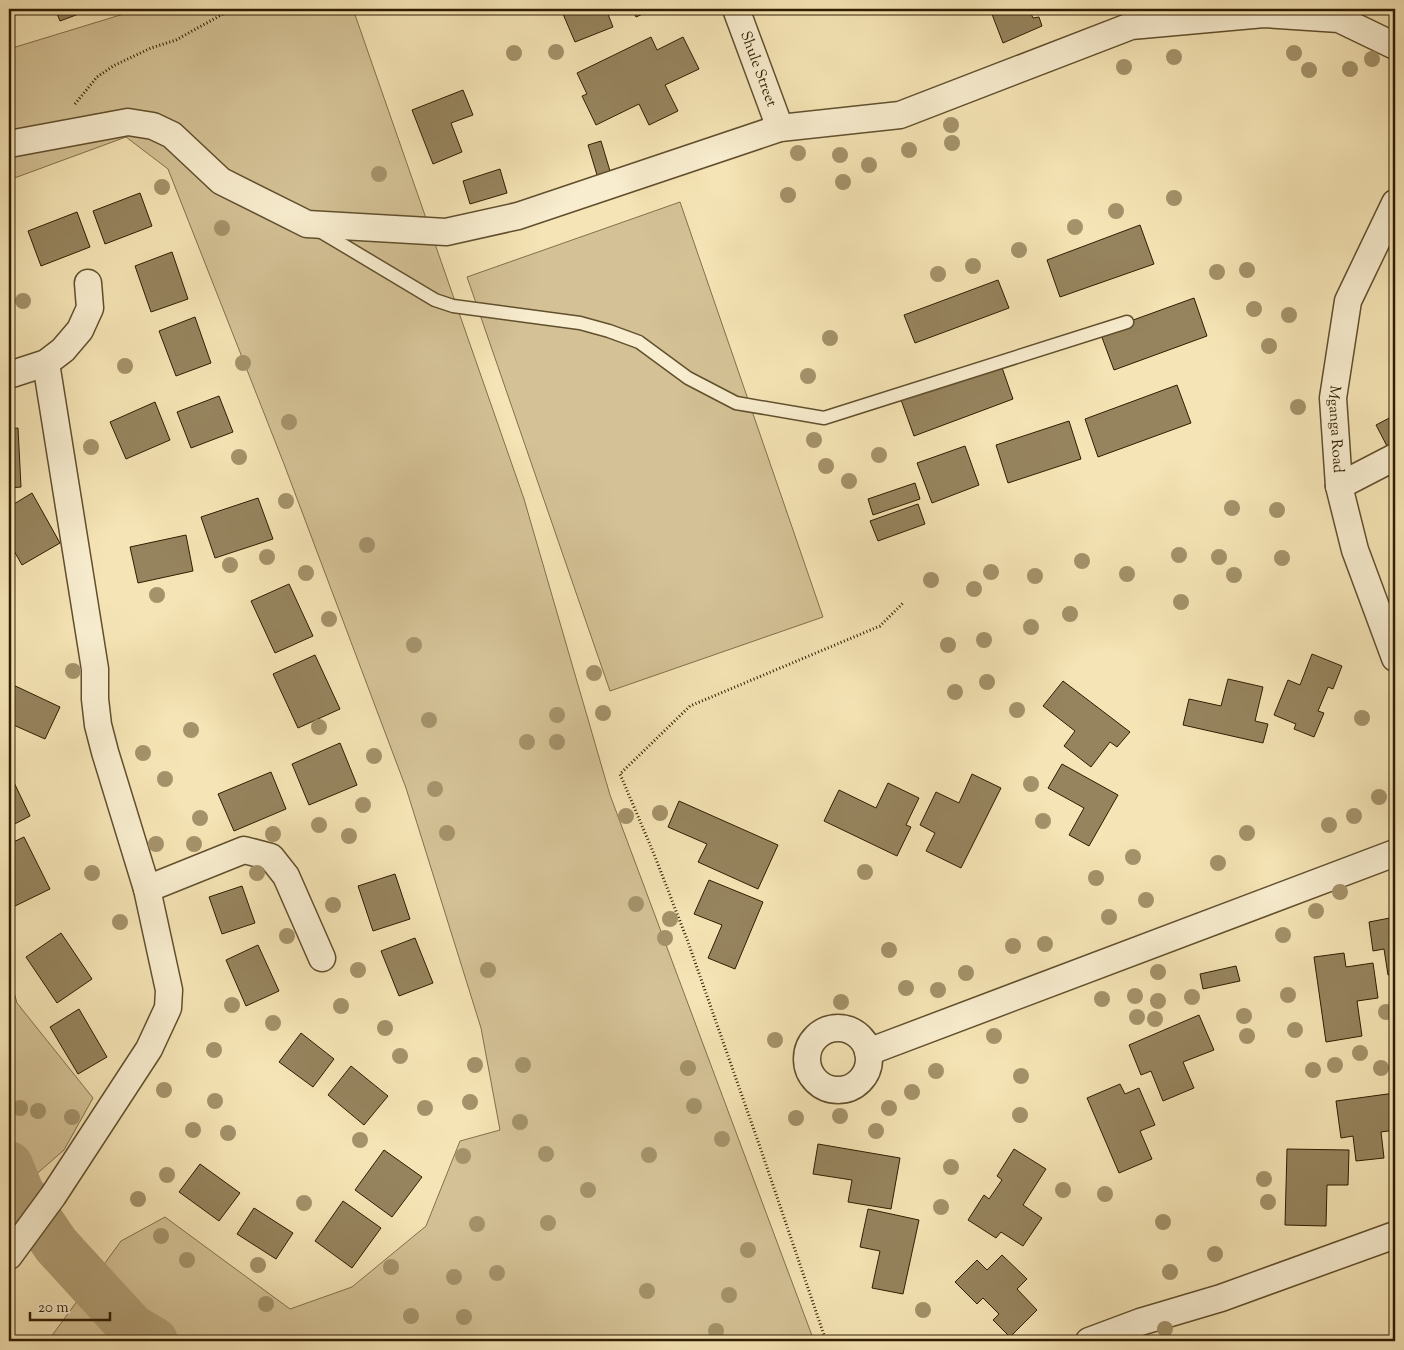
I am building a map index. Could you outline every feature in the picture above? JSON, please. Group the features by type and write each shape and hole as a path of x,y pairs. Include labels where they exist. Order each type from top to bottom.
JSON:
{"street":[{"name":"Shule Street","path":"736,9 780,128"},
{"path":"9,144 128,122 153,126 172,135 221,181 307,224 446,232 518,216 780,128 900,115 1128,17 1264,14 1339,19 1395,46"},
{"name":"Mganga Road","path":"1395,204 1348,301 1333,398 1340,486 1355,550 1395,658"},
{"path":"9,375 46,363 62,350 80,330 90,308 88,283"},
{"path":"13,1249 53,1196 149,1049 168,1008 169,990 147,889 98,725 94,699 94,669 46,363"},
{"path":"1340,486 1395,457"},
{"path":"147,889 244,850 271,857 286,876 322,958"},
{"path":"868,1052 1395,853"},
{"path":"1089,1341 1140,1322 1230,1295 1395,1235"}],"lane":[{"path":"307,224 434,300 453,306 580,323 609,331 639,342 688,378 736,403 824,418 1127,322"}],"path":[{"path":"70,109 97,77 113,66 151,48 176,40 232,9"},
{"path":"826,1341 688,942 654,854 620,774 690,706 880,626 903,603"}],"shaded area":[{"path":"140,9 353,9 524,499 610,795 814,1341 48,1341 121,1241 165,1217 290,1309 352,1287 426,1226 460,1141 500,1130 481,1028 406,788 284,464 168,169 126,137 9,180 9,49"},
{"path":"680,202 823,617 610,691 467,277"},
{"path":"9,974 17,1003 93,1098 64,1150 9,1198"}],"building":[{"path":"55,9 92,9 60,21"},
{"path":"576,9 606,9 613,27 575,42 563,14"},
{"path":"632,9 654,9 636,17"},
{"path":"990,9 1029,9 1033,18 1039,17 1042,26 1003,43"},
{"path":"651,37 657,50 683,37 699,69 665,85 678,111 649,125 639,104 596,125 582,96 587,94 577,73"},
{"path":"463,90 473,115 451,123 462,152 433,164 412,110"},
{"path":"601,141 610,171 597,175 588,145"},
{"path":"500,169 507,193 470,204 463,181"},
{"path":"140,193 152,226 105,244 93,211"},
{"path":"77,212 90,247 41,266 28,231"},
{"path":"1140,225 1154,264 1060,297 1047,260"},
{"path":"172,252 188,299 151,312 135,266"},
{"path":"998,280 1009,308 915,343 904,315"},
{"path":"1194,298 1207,336 1114,370 1100,332"},
{"path":"195,317 211,363 176,376 159,331"},
{"path":"1000,362 1013,399 914,436 900,397"},
{"path":"1177,385 1191,423 1098,457 1085,419"},
{"path":"219,396 233,432 191,448 177,412"},
{"path":"155,402 170,440 126,459 110,422"},
{"path":"1395,415 1395,444 1388,448 1376,425"},
{"path":"1069,421 1081,459 1008,483 996,445"},
{"path":"18,428 21,487 9,488 9,429"},
{"path":"965,446 979,485 932,503 917,463"},
{"path":"915,483 920,499 873,515 868,499"},
{"path":"32,493 60,543 22,565 9,542 9,507"},
{"path":"258,498 273,539 215,558 201,517"},
{"path":"918,504 925,524 878,541 870,521"},
{"path":"186,535 193,571 138,583 130,547"},
{"path":"289,584 313,636 275,653 251,601"},
{"path":"1312,654 1342,666 1333,689 1328,687 1318,711 1324,713 1314,737 1294,729 1296,724 1274,715 1288,680 1300,685"},
{"path":"315,655 340,709 298,728 273,674"},
{"path":"1228,679 1263,687 1255,721 1268,724 1263,743 1183,725 1189,699 1221,706"},
{"path":"1063,681 1130,732 1117,747 1110,742 1091,767 1064,746 1075,731 1043,706"},
{"path":"9,683 60,707 45,739 9,723"},
{"path":"340,743 357,785 309,805 292,764"},
{"path":"1062,764 1118,795 1089,846 1069,835 1084,808 1048,788"},
{"path":"9,772 30,816 9,827"},
{"path":"271,772 286,809 234,831 218,794"},
{"path":"972,774 1001,788 961,868 926,851 935,833 920,825 936,792 959,803"},
{"path":"888,783 919,798 906,825 911,827 897,856 824,821 839,790 876,808"},
{"path":"679,801 778,845 758,889 698,862 707,844 668,827"},
{"path":"24,837 50,889 13,907 9,899 9,844"},
{"path":"395,874 410,919 373,931 358,886"},
{"path":"709,880 763,902 735,969 708,958 722,925 694,914"},
{"path":"242,886 255,923 222,934 209,897"},
{"path":"1395,917 1395,974 1388,975 1384,949 1373,951 1369,922"},
{"path":"61,933 92,979 57,1003 26,957"},
{"path":"415,938 433,983 399,996 381,951"},
{"path":"258,945 279,991 246,1006 226,960"},
{"path":"1344,953 1346,967 1373,963 1378,998 1357,1001 1362,1036 1326,1042 1314,957"},
{"path":"1236,966 1240,981 1203,989 1200,974"},
{"path":"79,1009 107,1057 78,1074 50,1027"},
{"path":"1199,1015 1214,1050 1183,1062 1194,1088 1163,1101 1151,1071 1141,1075 1129,1045"},
{"path":"301,1033 334,1059 313,1087 279,1062"},
{"path":"351,1066 388,1096 364,1125 328,1095"},
{"path":"1120,1084 1125,1094 1139,1088 1155,1125 1140,1131 1152,1159 1119,1173 1087,1098"},
{"path":"1395,1093 1395,1130 1381,1132 1384,1158 1356,1161 1353,1136 1341,1138 1336,1101"},
{"path":"818,1144 900,1158 891,1209 848,1202 852,1180 813,1174"},
{"path":"1014,1149 1046,1169 1023,1205 1042,1218 1023,1246 1001,1232 996,1238 968,1220 984,1195 989,1199 1002,1180 997,1176"},
{"path":"1287,1149 1349,1150 1348,1185 1327,1185 1326,1226 1285,1225"},
{"path":"384,1150 422,1177 392,1217 355,1190"},
{"path":"200,1164 240,1193 219,1221 179,1192"},
{"path":"343,1201 381,1228 352,1268 315,1241"},
{"path":"254,1208 293,1233 276,1259 237,1234"},
{"path":"868,1209 919,1220 903,1294 872,1288 880,1251 860,1247"},
{"path":"1002,1255 1027,1279 1017,1289 1037,1310 1010,1337 993,1320 999,1314 983,1298 977,1304 955,1282 977,1260 987,1270"}],"waterway":[{"path":"9,1165 20,1192 56,1245 132,1328 154,1341"}]}
